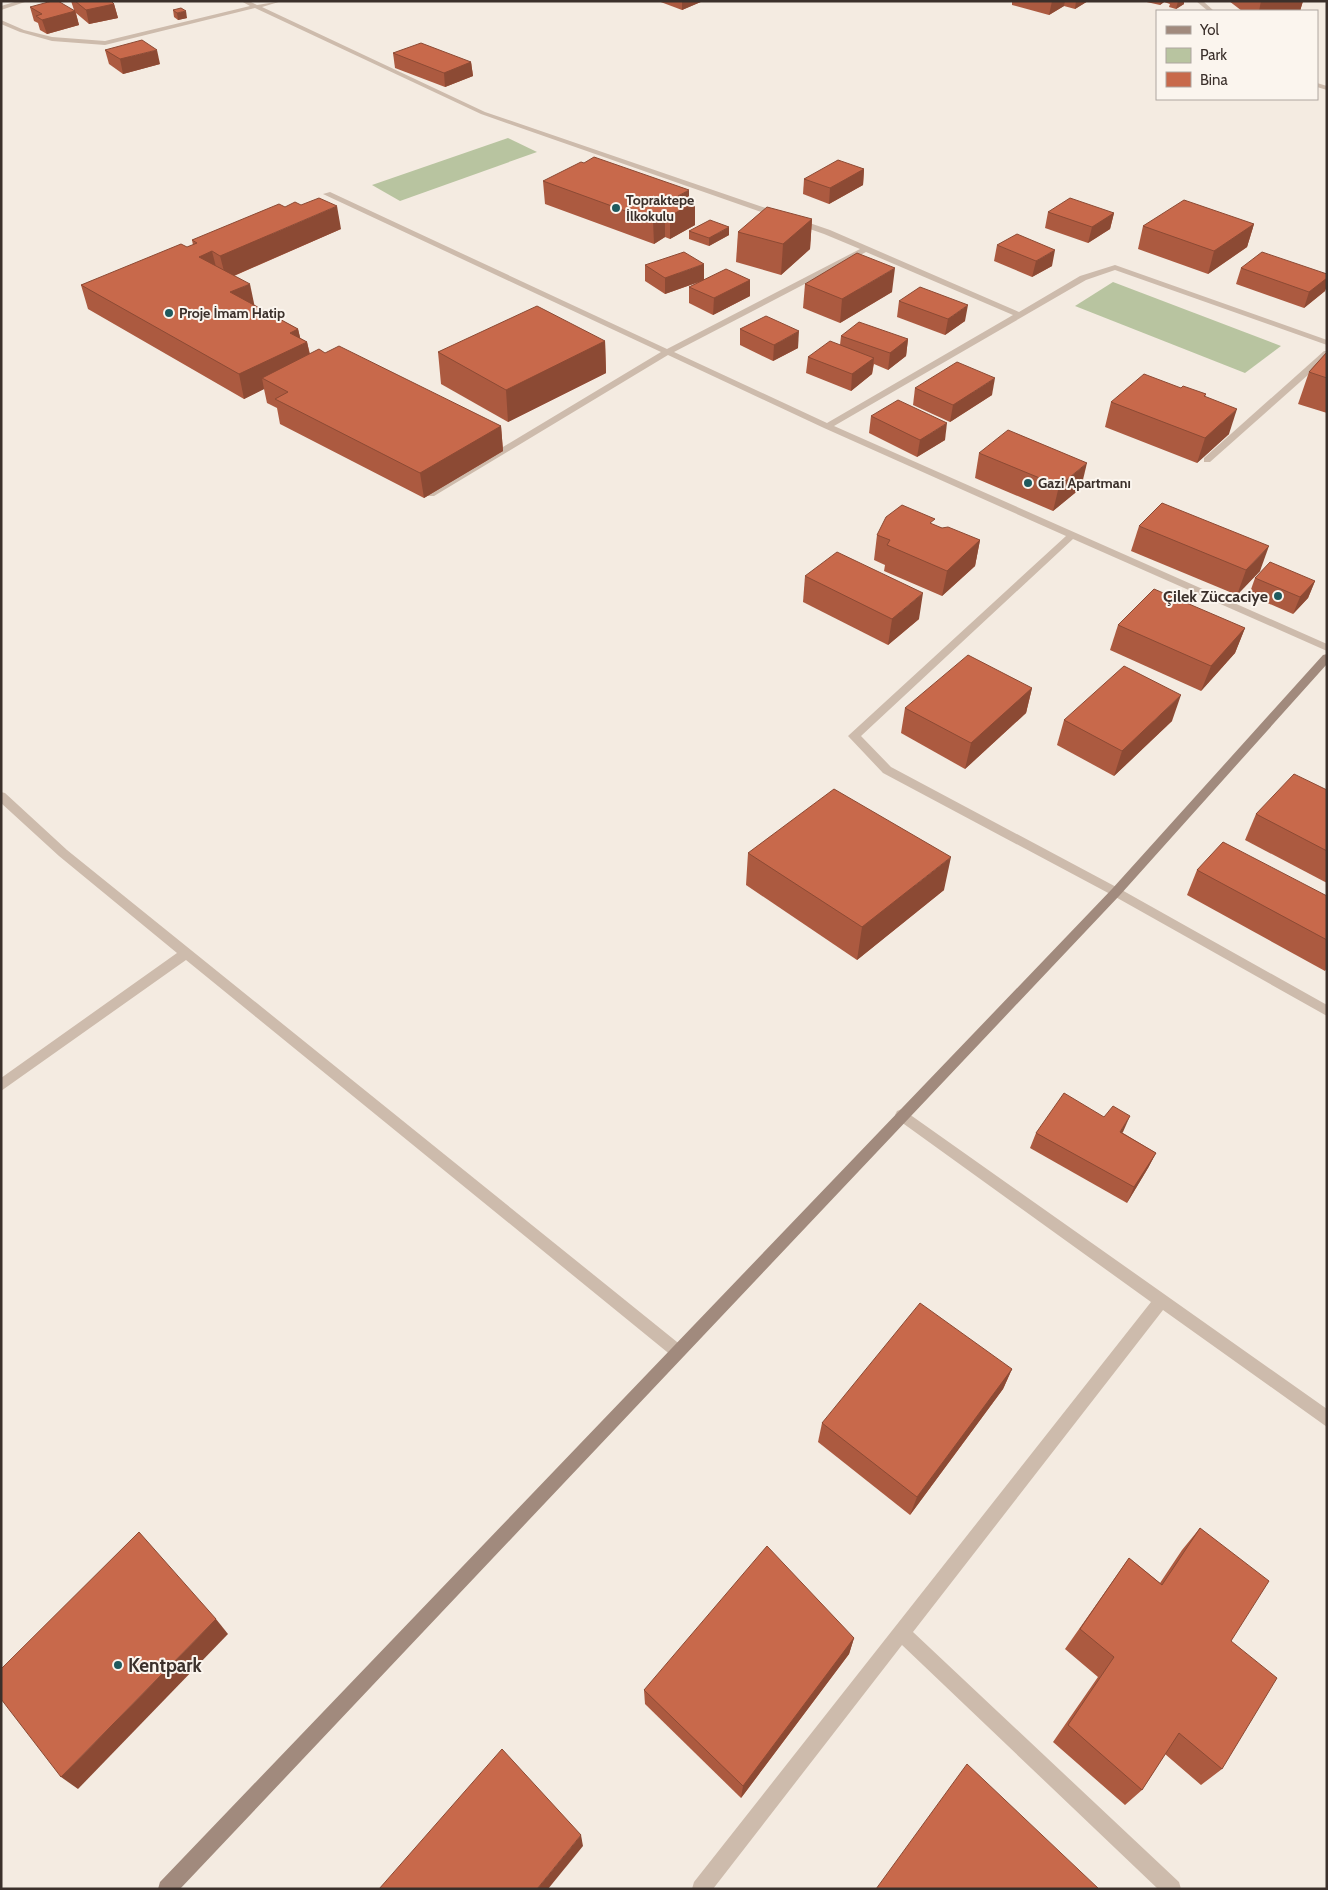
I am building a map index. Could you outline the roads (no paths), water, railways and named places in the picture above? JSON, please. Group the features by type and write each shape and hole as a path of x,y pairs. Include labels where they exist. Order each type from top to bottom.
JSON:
{"main road":[{"path":"166,1889 1116,892 1327,657"}],"street":[{"path":"1,8 25,1"},
{"path":"244,1 484,113 827,232 1020,315"},
{"path":"1,22 22,31 52,39 106,43 280,1"},
{"path":"1199,1 1210,10"},
{"path":"327,194 827,426 1327,648"},
{"path":"431,494 667,352 866,249"},
{"path":"827,426 1083,278 1116,267 1327,343"},
{"path":"1207,460 1327,353"},
{"path":"1072,535 854,736 887,770 1116,892 1327,1011"},
{"path":"1,796 64,853 677,1352"},
{"path":"1,1086 186,953"},
{"path":"902,1116 1327,1419"},
{"path":"701,1889 1161,1301"},
{"path":"901,1632 1172,1889"}],"place":[{"name":"Topraktepe İlkokulu","path":"616,208"},
{"name":"Proje İmam Hatip","path":"169,313"},
{"name":"Gazi Apartmanı","path":"1028,483"},
{"name":"Çilek Züccaciye","path":"1278,596"},
{"name":"Kentpark","path":"118,1665"}]}
